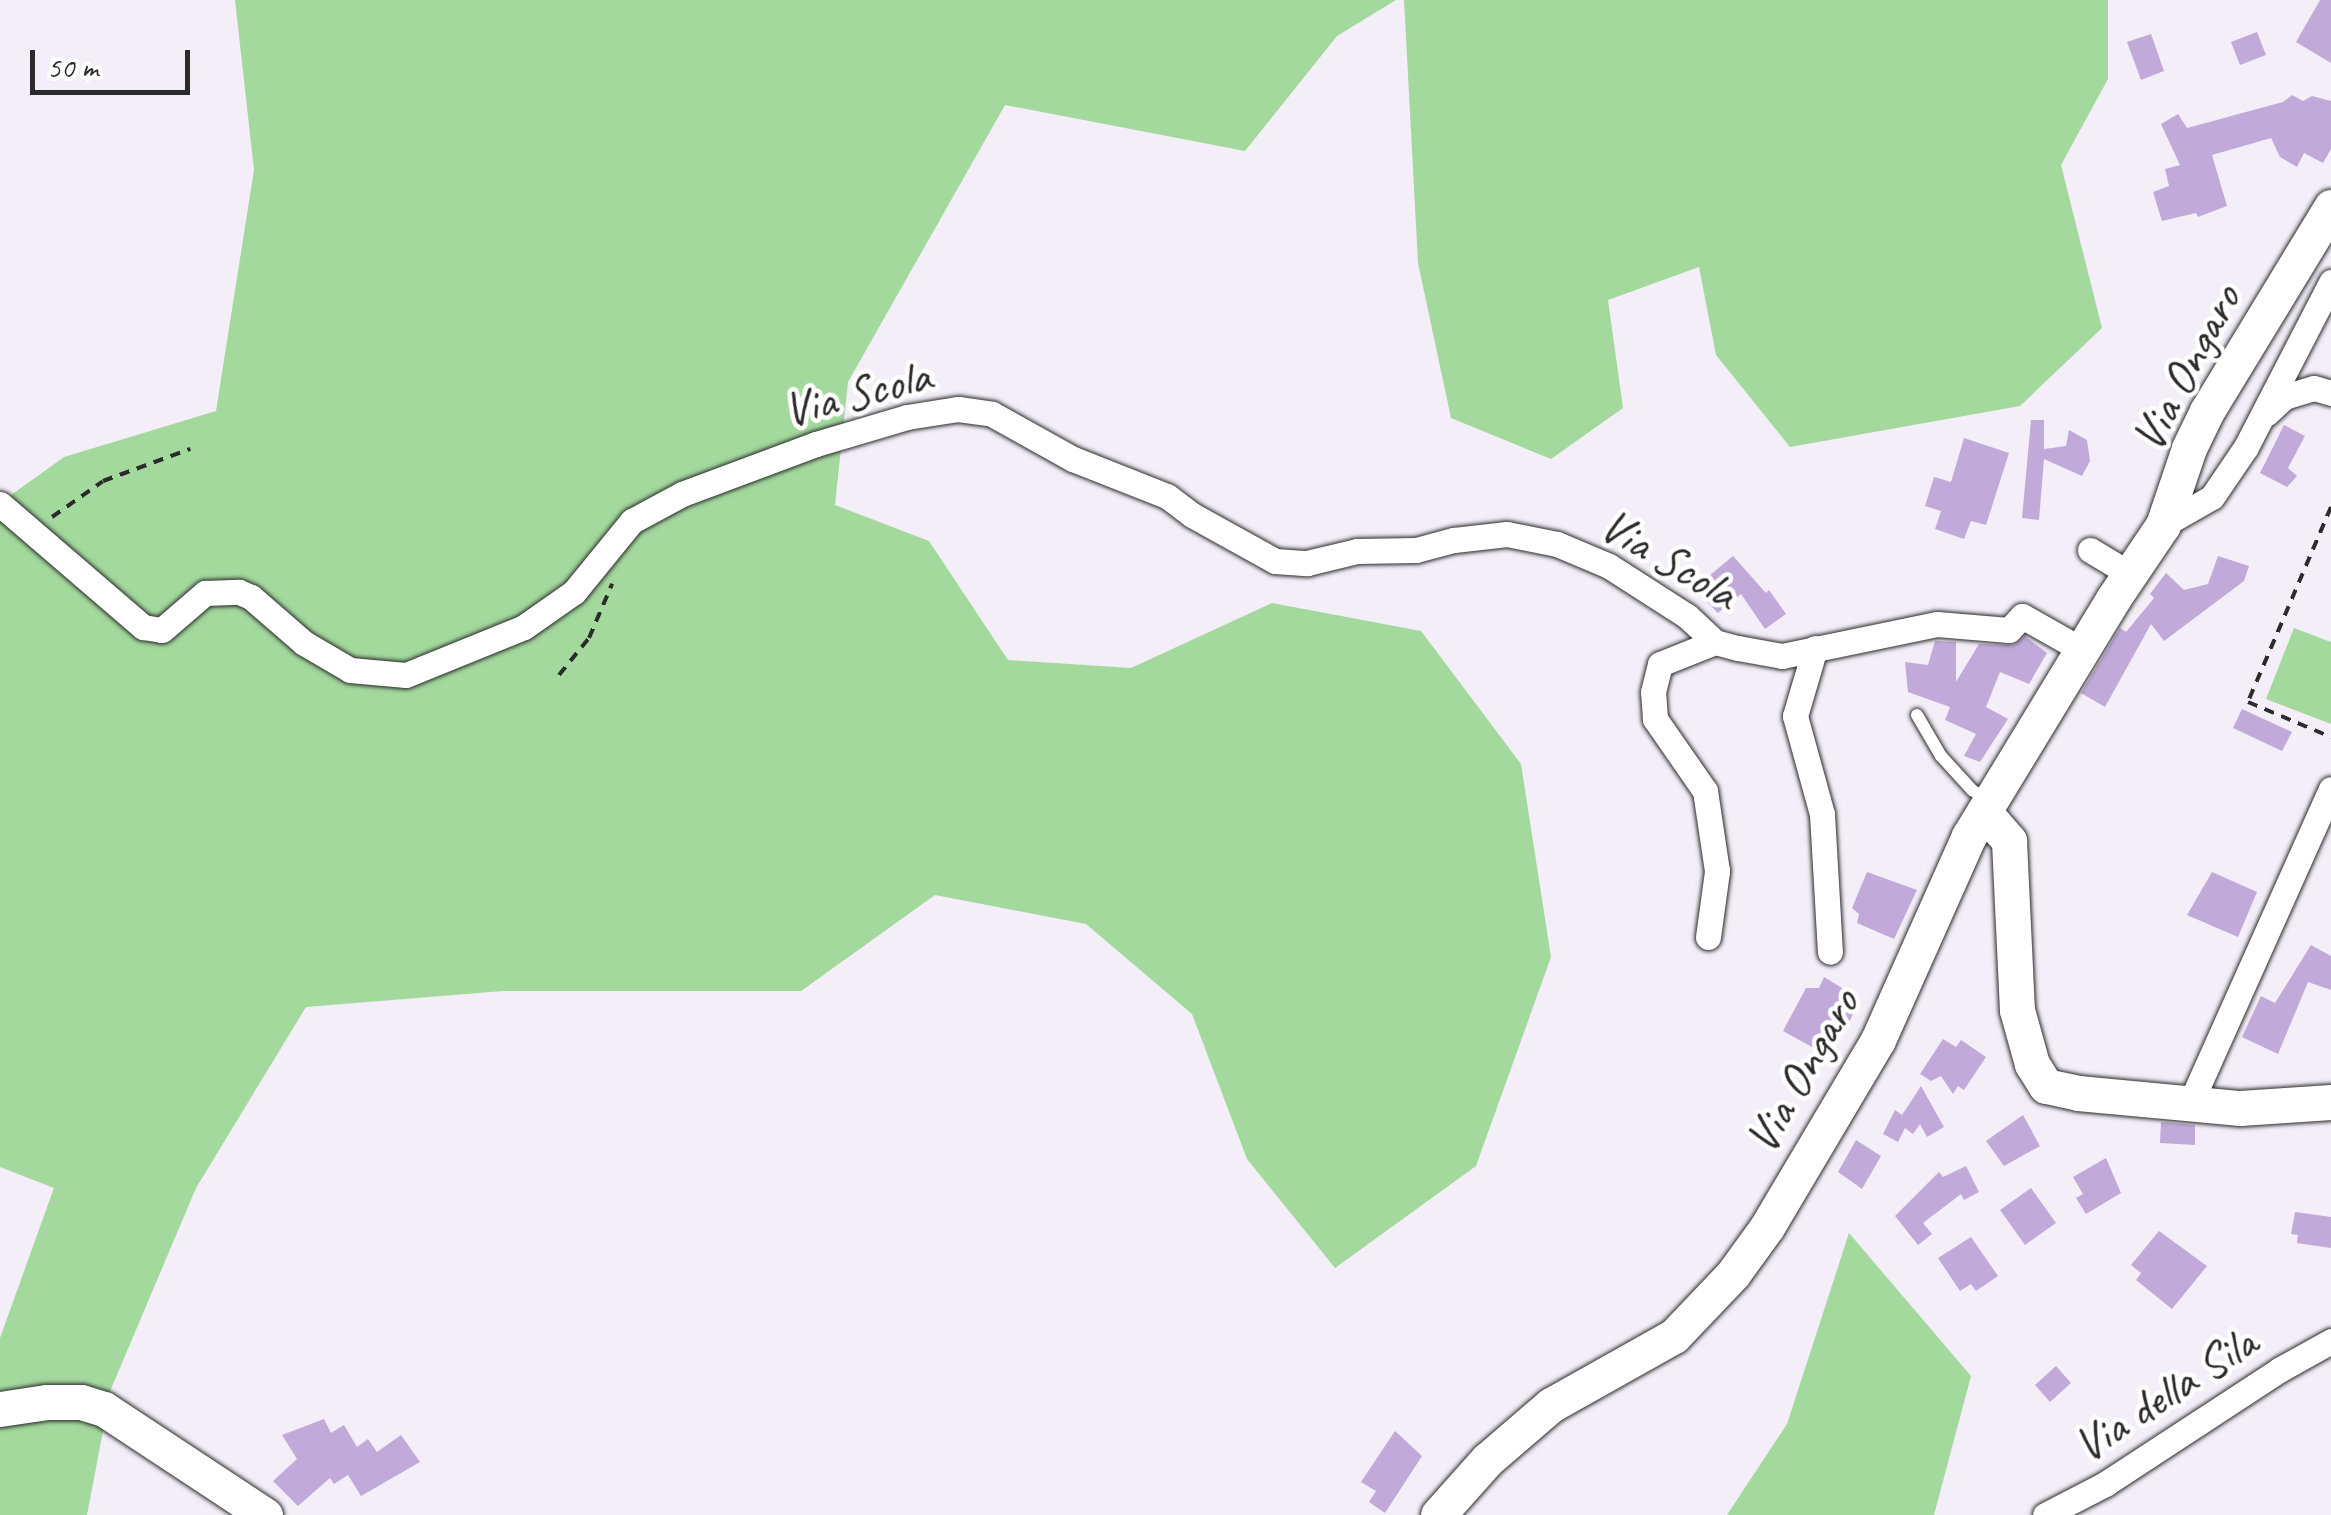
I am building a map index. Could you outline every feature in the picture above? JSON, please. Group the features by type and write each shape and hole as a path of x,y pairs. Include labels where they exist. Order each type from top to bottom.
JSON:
{"main road":[{"name":"Via Ongaro","path":"1438,1515 1526,1425 1674,1336 1733,1274 1767,1227 1878,1040 1969,836 2163,525 2189,448 2207,411 2331,207"},
{"path":"1988,808 2010,840 2017,1010 2032,1064 2046,1086 2078,1093 2240,1108 2331,1102"},
{"path":"0,1409 48,1402 81,1402 104,1408 265,1515"}],"street":[{"path":"2163,525 2212,496 2260,420 2331,282"},
{"path":"2260,420 2284,398 2314,388 2331,393"},
{"name":"Via Scola","path":"0,504 144,628 162,630 206,593 239,592 251,597 304,643 350,670 406,675 524,627 574,592 632,521 682,494 816,444 907,416 958,410 992,414 1073,459 1129,478 1275,561 1308,563 1357,551 1416,550 1506,534 1557,544 1608,566 1687,616 1715,642 1782,656 1937,624 2010,630 2022,616 2082,650"},
{"path":"2090,550 2130,574"},
{"path":"1708,937 1717,871 1704,790 1655,719 1653,692 1660,664 1715,642"},
{"path":"1815,648 1795,716 1822,814 1830,952"},
{"path":"2190,1104 2331,788"},
{"name":"Via della Sila","path":"2045,1515 2093,1492 2278,1370 2331,1341"}],"lane":[{"path":"1918,715 1941,756 1988,808"}],"path":[{"path":"32,532 103,481 190,449"},
{"path":"2331,507 2248,702 2331,737"},
{"path":"559,675 589,638 616,574"}],"green space":[{"path":"235,0 1396,0 1337,36 1245,151 1005,105 848,382 835,505 929,541 1008,660 1131,668 1272,603 1421,631 1521,764 1551,957 1476,1166 1335,1268 1247,1159 1192,1014 1086,924 935,895 801,991 503,991 306,1007 196,1188 111,1389 87,1515 0,1515 0,1338 54,1188 0,1167 0,503 64,457 216,411 254,170"},
{"path":"1404,0 2108,0 2108,79 2061,165 2102,328 2020,406 1790,447 1716,355 1699,267 1608,300 1623,408 1551,459 1451,418 1418,263"},
{"path":"2294,628 2331,642 2331,724 2266,699"},
{"path":"1849,1233 1971,1376 1934,1515 1727,1515 1787,1424"}],"building":[{"path":"2320,0 2331,0 2331,63 2296,42"},
{"path":"2257,32 2266,55 2240,65 2231,42"},
{"path":"2151,34 2164,71 2141,80 2127,42"},
{"path":"2292,95 2303,101 2312,96 2331,101 2331,149 2323,163 2304,153 2297,167 2280,157 2271,138 2212,155 2227,206 2198,217 2196,213 2162,221 2153,192 2169,186 2165,169 2180,165 2161,124 2178,114 2187,128 2283,102"},
{"path":"2031,420 2044,420 2044,449 2066,446 2069,430 2087,440 2090,461 2082,476 2044,459 2039,520 2022,518"},
{"path":"2284,425 2305,436 2288,468 2297,476 2287,487 2260,473"},
{"path":"1964,438 2009,453 1986,525 1971,521 1964,539 1935,529 1941,511 1925,506 1934,477 1951,482"},
{"path":"1733,556 1766,593 1769,590 1786,614 1765,629 1741,594 1718,613 1704,599 1712,592 1703,581"},
{"path":"2218,556 2249,566 2244,581 2164,641 2151,624 2105,707 2081,693 2120,628 2126,632 2154,598 2150,594 2166,573 2184,590 2208,584"},
{"path":"2025,636 2047,653 2029,684 2000,672 1986,707 2008,719 1980,762 1964,756 1976,734 1945,720 1950,707 1908,692 1905,662 1928,665 1935,641 1956,642 1956,682 1979,644 2014,645"},
{"path":"2242,709 2292,732 2282,751 2233,728"},
{"path":"1867,872 1917,890 1894,939 1857,923 1859,914 1852,908"},
{"path":"2212,872 2257,892 2238,937 2187,915"},
{"path":"2311,945 2331,956 2331,990 2308,982 2278,1054 2242,1037 2261,996 2275,1003"},
{"path":"1824,977 1860,999 1844,1033 1837,1032 1823,1053 1783,1031 1806,988 1819,988"},
{"path":"1943,1039 1956,1047 1961,1040 1986,1057 1964,1090 1958,1086 1953,1094 1941,1076 1931,1081 1920,1074"},
{"path":"1921,1086 1944,1127 1927,1137 1920,1124 1913,1134 1905,1128 1898,1142 1883,1134 1895,1110 1902,1115"},
{"path":"2023,1115 2040,1146 2004,1166 1986,1141"},
{"path":"2161,1122 2195,1125 2195,1145 2160,1143"},
{"path":"1856,1140 1881,1156 1862,1189 1838,1172"},
{"path":"2106,1158 2121,1193 2086,1214 2076,1198 2083,1194 2073,1177"},
{"path":"1966,1166 1979,1192 1964,1200 1961,1194 1923,1223 1932,1234 1918,1245 1895,1216 1939,1172 1943,1177"},
{"path":"2031,1188 2056,1223 2025,1245 2000,1210"},
{"path":"2295,1212 2331,1217 2331,1248 2297,1243 2298,1235 2291,1234"},
{"path":"2159,1231 2207,1266 2172,1309 2136,1280 2141,1273 2131,1265"},
{"path":"1971,1237 1998,1276 1976,1291 1971,1284 1960,1291 1938,1258"},
{"path":"2056,1366 2071,1383 2050,1402 2035,1385"},
{"path":"324,1419 331,1433 344,1425 357,1447 368,1439 377,1452 401,1435 420,1462 361,1496 348,1475 334,1484 330,1478 298,1506 273,1481 297,1459 282,1435"},
{"path":"1395,1431 1422,1456 1385,1513 1369,1502 1376,1491 1361,1482"}]}
